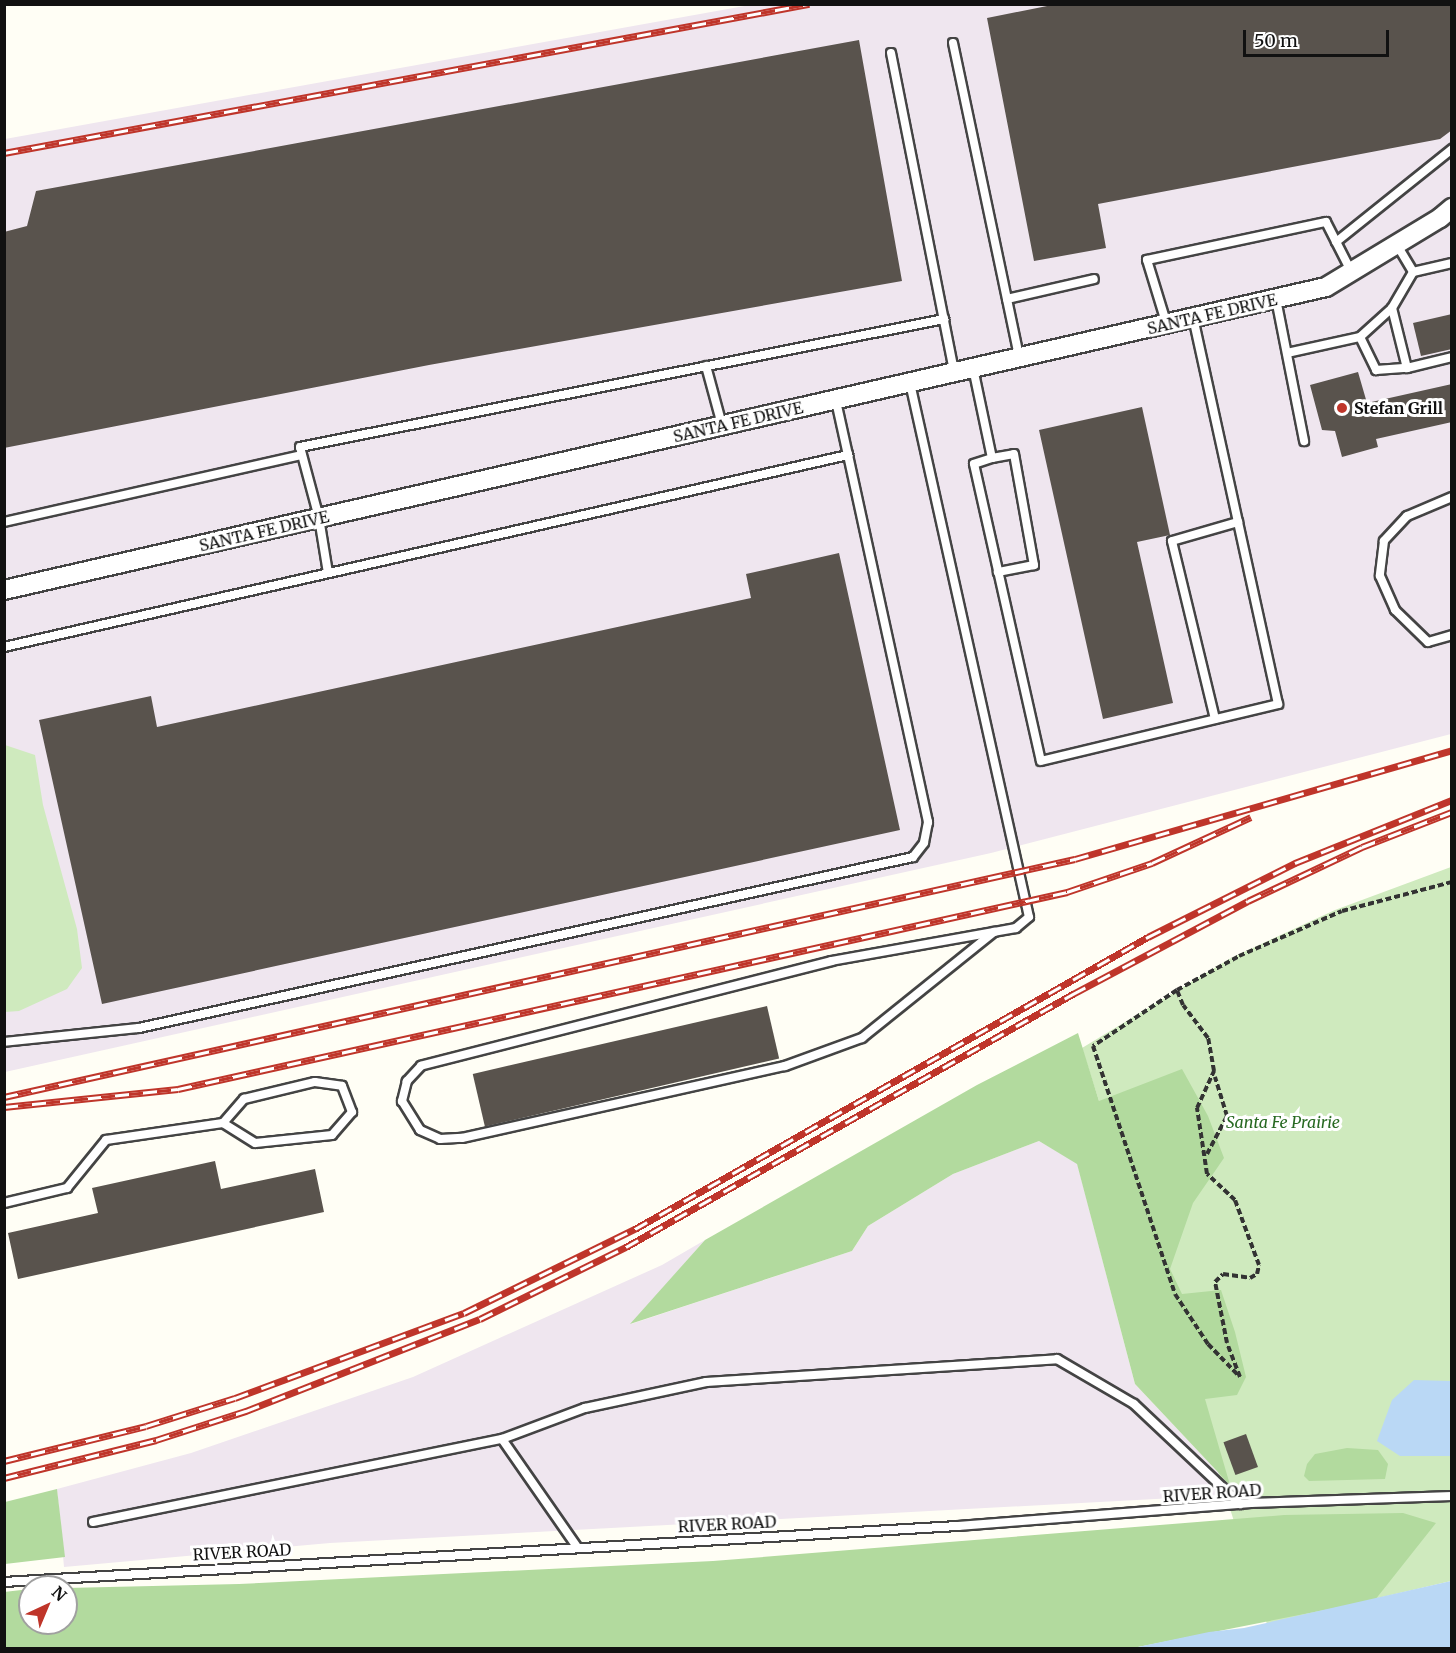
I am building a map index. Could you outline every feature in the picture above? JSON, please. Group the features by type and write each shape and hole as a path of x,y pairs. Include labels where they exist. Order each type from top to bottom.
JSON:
{"street":[{"name":"SANTA FE DRIVE","path":"4,590 1326,287 1452,207"}],"lane":[{"path":"953,43 1020,358"},
{"path":"891,53 954,373"},
{"path":"1336,242 1452,149"},
{"path":"1167,324 1147,260 1326,222 1351,272"},
{"path":"1397,244 1413,272"},
{"path":"1287,353 1360,337 1392,308 1413,272 1452,263"},
{"path":"1007,298 1094,279"},
{"path":"1276,299 1304,441"},
{"path":"1392,308 1407,368"},
{"path":"998,572 1034,565 1014,454 974,464 998,572 1041,761 1278,704 1193,318"},
{"path":"328,573 319,518 300,447 944,319"},
{"path":"1360,337 1376,370 1407,368 1452,357"},
{"path":"706,366 722,426"},
{"path":"973,368 992,458"},
{"path":"910,383 1028,901 1029,917 1016,928 832,961 421,1066 407,1081 402,1101 420,1130 440,1139 462,1138 785,1066 862,1038 994,932"},
{"path":"4,1042 140,1028 913,857 924,843 928,822 836,400"},
{"path":"4,522 302,455"},
{"path":"4,647 848,455"},
{"path":"1452,497 1407,516 1384,541 1380,576 1395,610 1428,642 1452,635"},
{"path":"1215,719 1172,541 1238,522"},
{"path":"4,1203 68,1188 106,1140 223,1123 255,1143 332,1135 352,1112 342,1086 315,1082 244,1099 223,1123"},
{"path":"93,1522 502,1439 585,1408 706,1382 1057,1359 1134,1404 1240,1504"},
{"path":"502,1439 577,1546"},
{"name":"RIVER ROAD","path":"4,1582 577,1546 958,1526 1240,1504 1452,1496"}],"path":[{"path":"1215,1077 1197,1108 1209,1179 1235,1200 1259,1265 1257,1274 1250,1278 1223,1274 1215,1282 1227,1342 1240,1377 1208,1344 1175,1293 1093,1046 1177,990 1247,953 1342,911 1452,882"},
{"path":"1177,990 1183,1005 1208,1038 1215,1077 1227,1116 1206,1155"}],"shaded area":[{"path":"750,5 1451,5 1451,734 991,853 5,1072 5,139"},
{"path":"1039,1141 1077,1163 1135,1384 1230,1485 1230,1495 330,1543 64,1567 57,1489 191,1453 413,1377 662,1265 705,1240 631,1324 852,1251 868,1226 953,1174"}],"green space":[{"path":"5,745 35,755 43,805 77,929 82,968 67,989 19,1011 5,1012"},
{"name":"Santa Fe Prairie","path":"1451,867 1451,1581 1267,1624 1082,1048 1231,958 1335,910"},
{"path":"1078,1033 1099,1101 1182,1069 1208,1116 1224,1158 1193,1203 1170,1269 1182,1294 1221,1290 1235,1332 1246,1377 1237,1395 1205,1399 1230,1485 1135,1384 1077,1164 1039,1141 953,1174 868,1226 852,1251 630,1324 705,1240 977,1085"},
{"path":"1347,1448 1378,1450 1388,1464 1385,1479 1309,1481 1304,1476 1307,1464 1315,1454"},
{"path":"57,1489 65,1557 5,1564 5,1502"},
{"path":"1403,1513 1436,1523 1375,1600 1133,1648 5,1648 4,1592 18,1590 18,1635 78,1635 78,1588 239,1584 713,1561 1284,1515"}],"water":[{"path":"1414,1380 1451,1381 1451,1456 1400,1456 1377,1441 1392,1400"},
{"path":"1451,1581 1451,1648 1133,1648 1209,1632 1244,1628"}],"building":[{"path":"1057,4 1452,4 1452,130 1440,139 1098,204 1106,248 1034,261 987,18"},
{"path":"859,40 902,281 429,365 4,448 4,232 27,226 36,191"},
{"path":"1452,314 1452,349 1421,356 1413,323"},
{"path":"1358,372 1367,403 1452,384 1452,422 1376,439 1378,447 1342,457 1335,431 1322,430 1310,385"},
{"path":"1142,407 1170,535 1137,542 1173,703 1103,719 1039,430"},
{"path":"839,553 900,830 102,1004 39,720 151,696 157,727 751,598 746,574"},
{"path":"767,1006 779,1059 485,1127 473,1074"},
{"path":"215,1161 221,1189 315,1169 324,1212 18,1279 8,1233 98,1213 92,1188"},
{"path":"1246,1434 1258,1467 1235,1475 1223,1442"}],"railway":[{"path":"4,153 809,4"},
{"path":"4,1097 1075,859 1452,750"},
{"path":"4,1461 146,1426 235,1398 464,1313 635,1229 1148,937 1295,863 1452,800"},
{"path":"4,1478 156,1440 246,1411 480,1319 626,1247 1073,994 1248,901 1362,847 1452,812"},
{"path":"4,1107 178,1089 1067,892 1152,863 1251,817"}],"place":[{"name":"Stefan Grill","path":"1342,408"}]}
